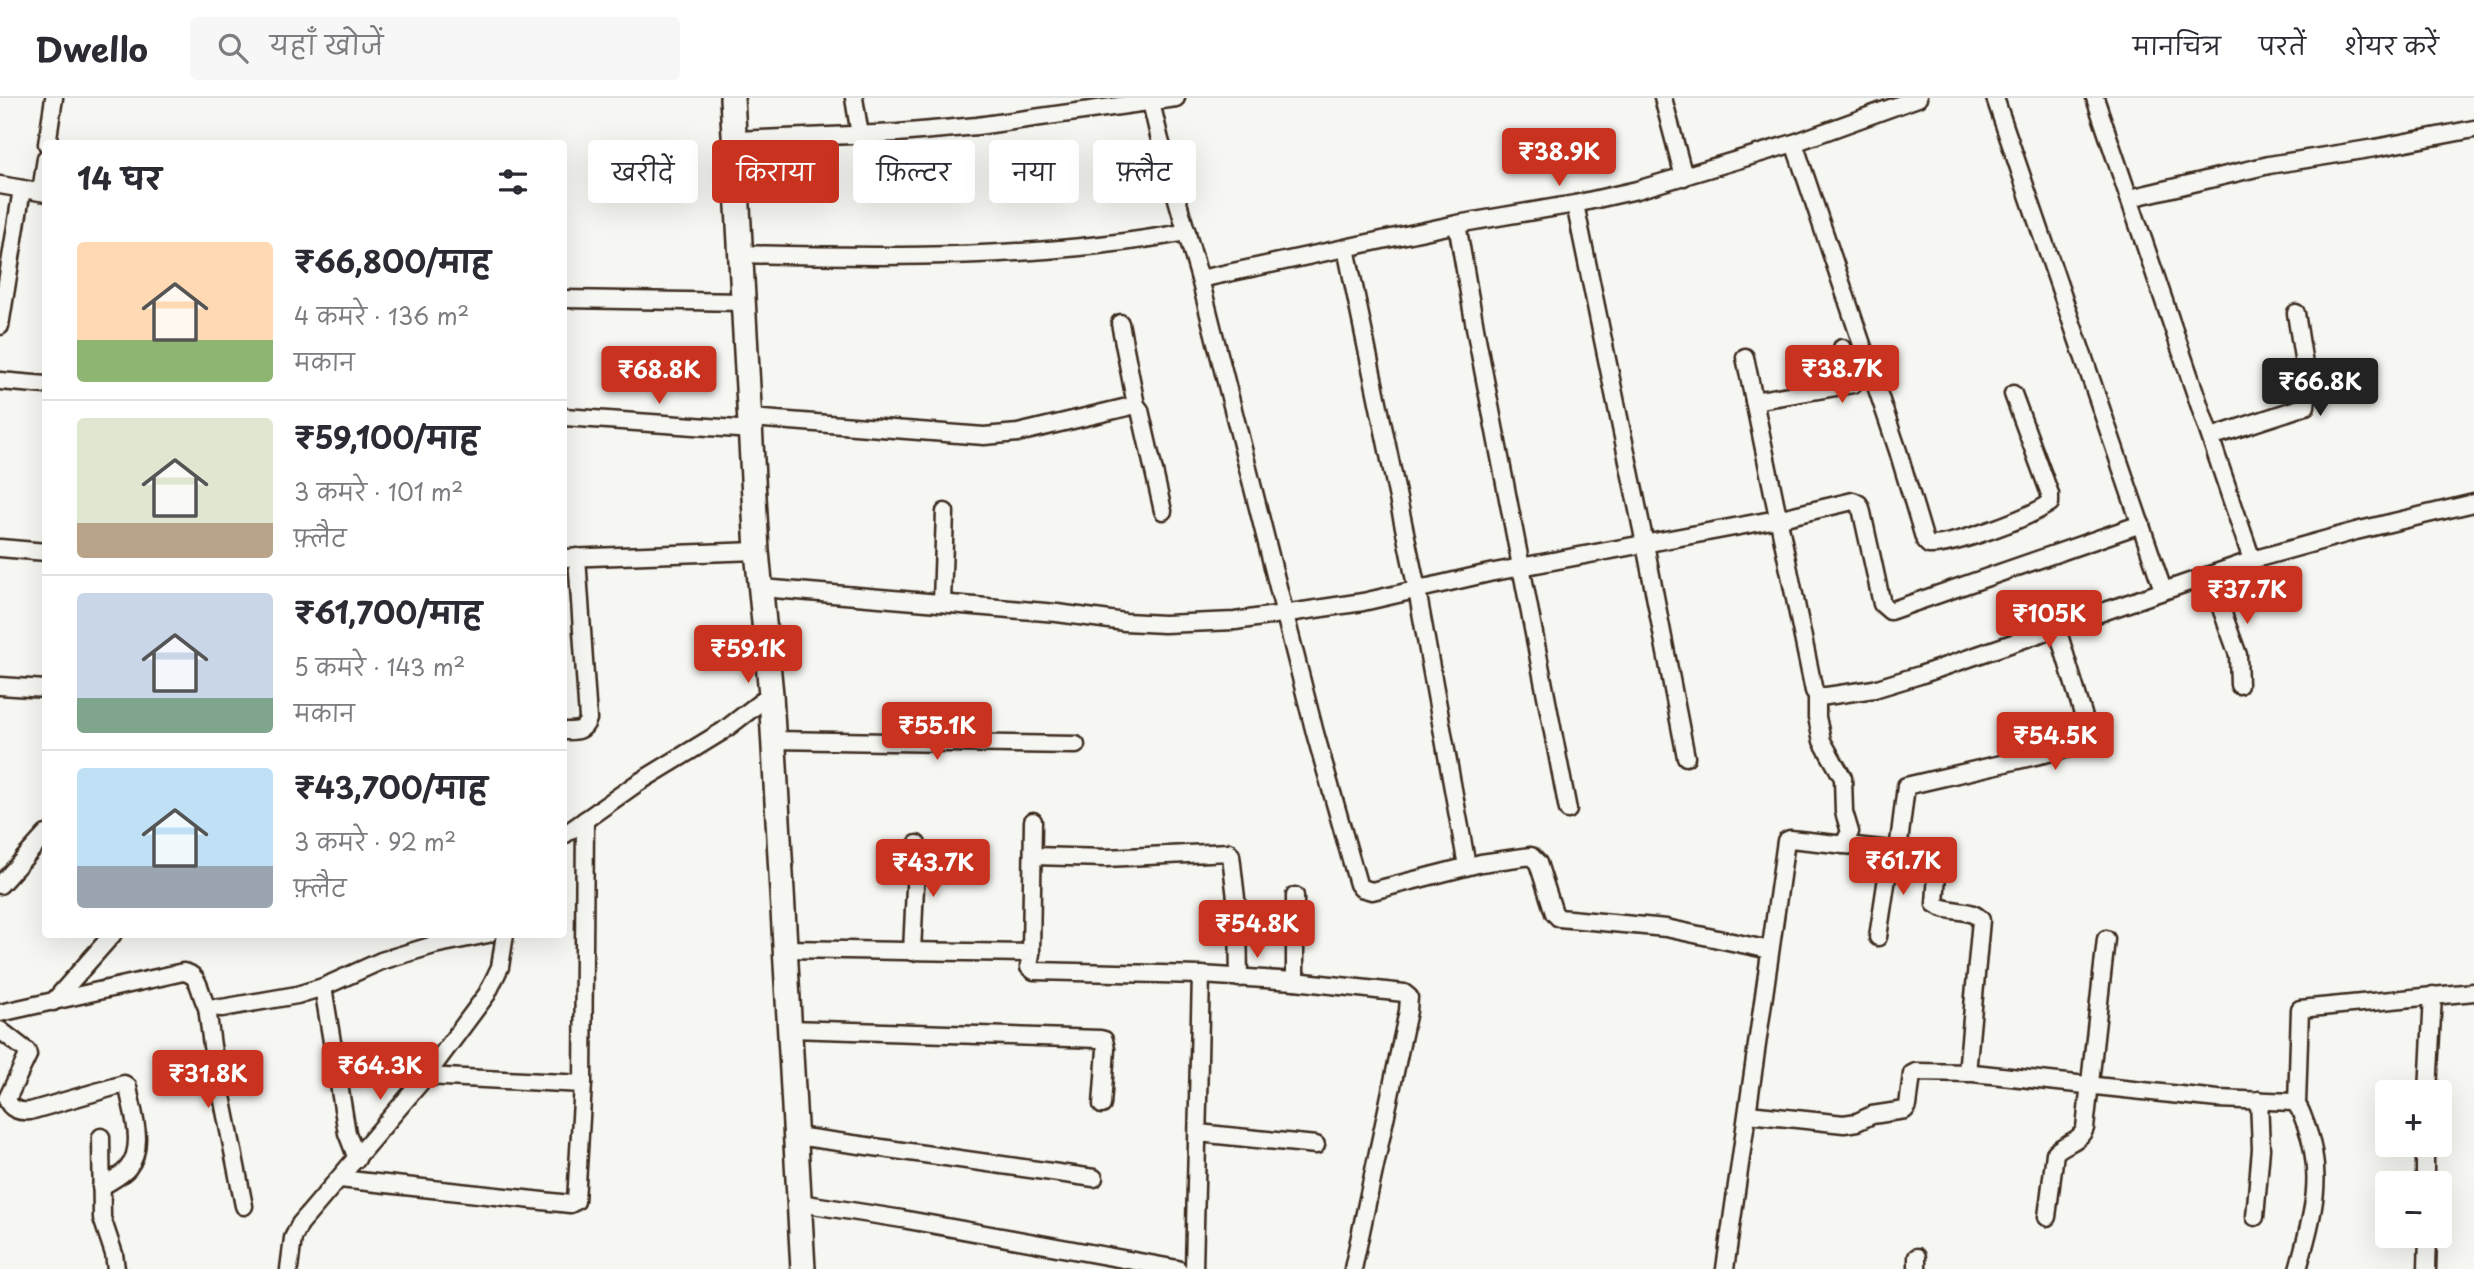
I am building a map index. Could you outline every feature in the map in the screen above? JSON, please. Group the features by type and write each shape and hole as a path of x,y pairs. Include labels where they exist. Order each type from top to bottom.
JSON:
{"street":[{"path":"48,140 54,98"},
{"path":"732,98 744,139 756,255 745,302 760,421 757,551 774,589 771,694 785,740 809,1205 803,1269"},
{"path":"854,98 860,135"},
{"path":"744,139 860,135 977,126 1176,98"},
{"path":"1663,98 1684,177"},
{"path":"1200,279 1457,224 1575,204 1684,177 1794,143 1918,98"},
{"path":"1995,98 2163,590"},
{"path":"2095,98 2252,560"},
{"path":"1151,100 1200,279 1315,733 1361,888 1372,891 1467,866 1531,856 1538,863 1554,913 1559,918 1666,928 1770,950"},
{"path":"2130,198 2269,165 2474,129"},
{"path":"1794,143 1898,451 1925,541 1929,545 1950,542 2006,523 2050,503 2050,494 2013,394"},
{"path":"0,185 42,193"},
{"path":"0,326 22,189"},
{"path":"1575,204 1686,757"},
{"path":"1457,224 1568,810"},
{"path":"756,255 918,256 1121,244 1187,233"},
{"path":"1346,248 1417,590 1467,866"},
{"path":"567,299 745,302"},
{"path":"2211,437 2306,406 2308,390 2296,313"},
{"path":"1120,323 1136,405 1140,411 1163,512"},
{"path":"1754,401 1853,384 1855,378 1842,348"},
{"path":"1745,358 1777,519 1817,696 1817,717 1822,741 1843,778 1844,812 1850,832 1843,845"},
{"path":"0,381 42,385"},
{"path":"567,417 760,421 948,435 1002,435 1136,405"},
{"path":"774,589 1164,624 1235,621 1286,615 1417,590 1777,519 1853,501 1859,503 1882,604 1890,611 2141,524"},
{"path":"1817,696 1828,697 1874,688 2252,560 2332,537 2474,503"},
{"path":"942,603 945,512"},
{"path":"0,548 42,552"},
{"path":"567,731 581,730 588,719 570,558 757,551"},
{"path":"2209,575 2238,655 2239,685"},
{"path":"1878,937 1906,786 2087,744 2088,734 2057,628"},
{"path":"0,686 42,689"},
{"path":"567,833 636,784 723,732 771,694"},
{"path":"785,740 1076,745"},
{"path":"340,1179 573,1204 577,1198 583,1084 585,820"},
{"path":"1033,821 1029,967 1034,971 1201,975 1295,981 1398,991 1409,997 1391,1096 1353,1269"},
{"path":"0,886 42,839"},
{"path":"1725,1269 1786,841 1790,839 1938,858 1935,904 1942,909 1977,915 1981,920 1968,1073"},
{"path":"912,952 917,844"},
{"path":"1033,856 1106,858 1229,852 1238,916 1239,978"},
{"path":"1295,895 1295,981"},
{"path":"53,1002 109,938"},
{"path":"207,1007 222,1008 275,1000 323,987 381,961 470,938"},
{"path":"289,1269 293,1238 300,1224 426,1076 496,978 504,938"},
{"path":"2047,1217 2055,1153 2083,1133 2106,939"},
{"path":"795,949 1031,953"},
{"path":"0,1013 183,972 190,973 195,977 207,1007 212,1046 244,1206"},
{"path":"1194,1269 1201,975"},
{"path":"323,987 347,1133 357,1158"},
{"path":"2298,1269 2313,1213 2316,1173 2312,1141 2297,1104 2300,1009 2474,992"},
{"path":"2429,1080 2433,995"},
{"path":"801,1029 1104,1040 1106,1049 1102,1105"},
{"path":"0,1030 27,1051 28,1055 7,1099 11,1107 30,1111 124,1084 128,1087 136,1151 129,1167 101,1187"},
{"path":"1748,1114 1851,1124 1872,1115 1905,1110 1908,1107 1913,1072 1968,1073 2218,1099 2287,1101 2297,1104"},
{"path":"426,1076 583,1084"},
{"path":"2255,1217 2261,1149 2259,1100"},
{"path":"1198,1133 1317,1145"},
{"path":"101,1137 102,1218 116,1269"},
{"path":"804,1137 1094,1178"},
{"path":"809,1205 1178,1269"},
{"path":"2427,1269 2428,1248"}]}
